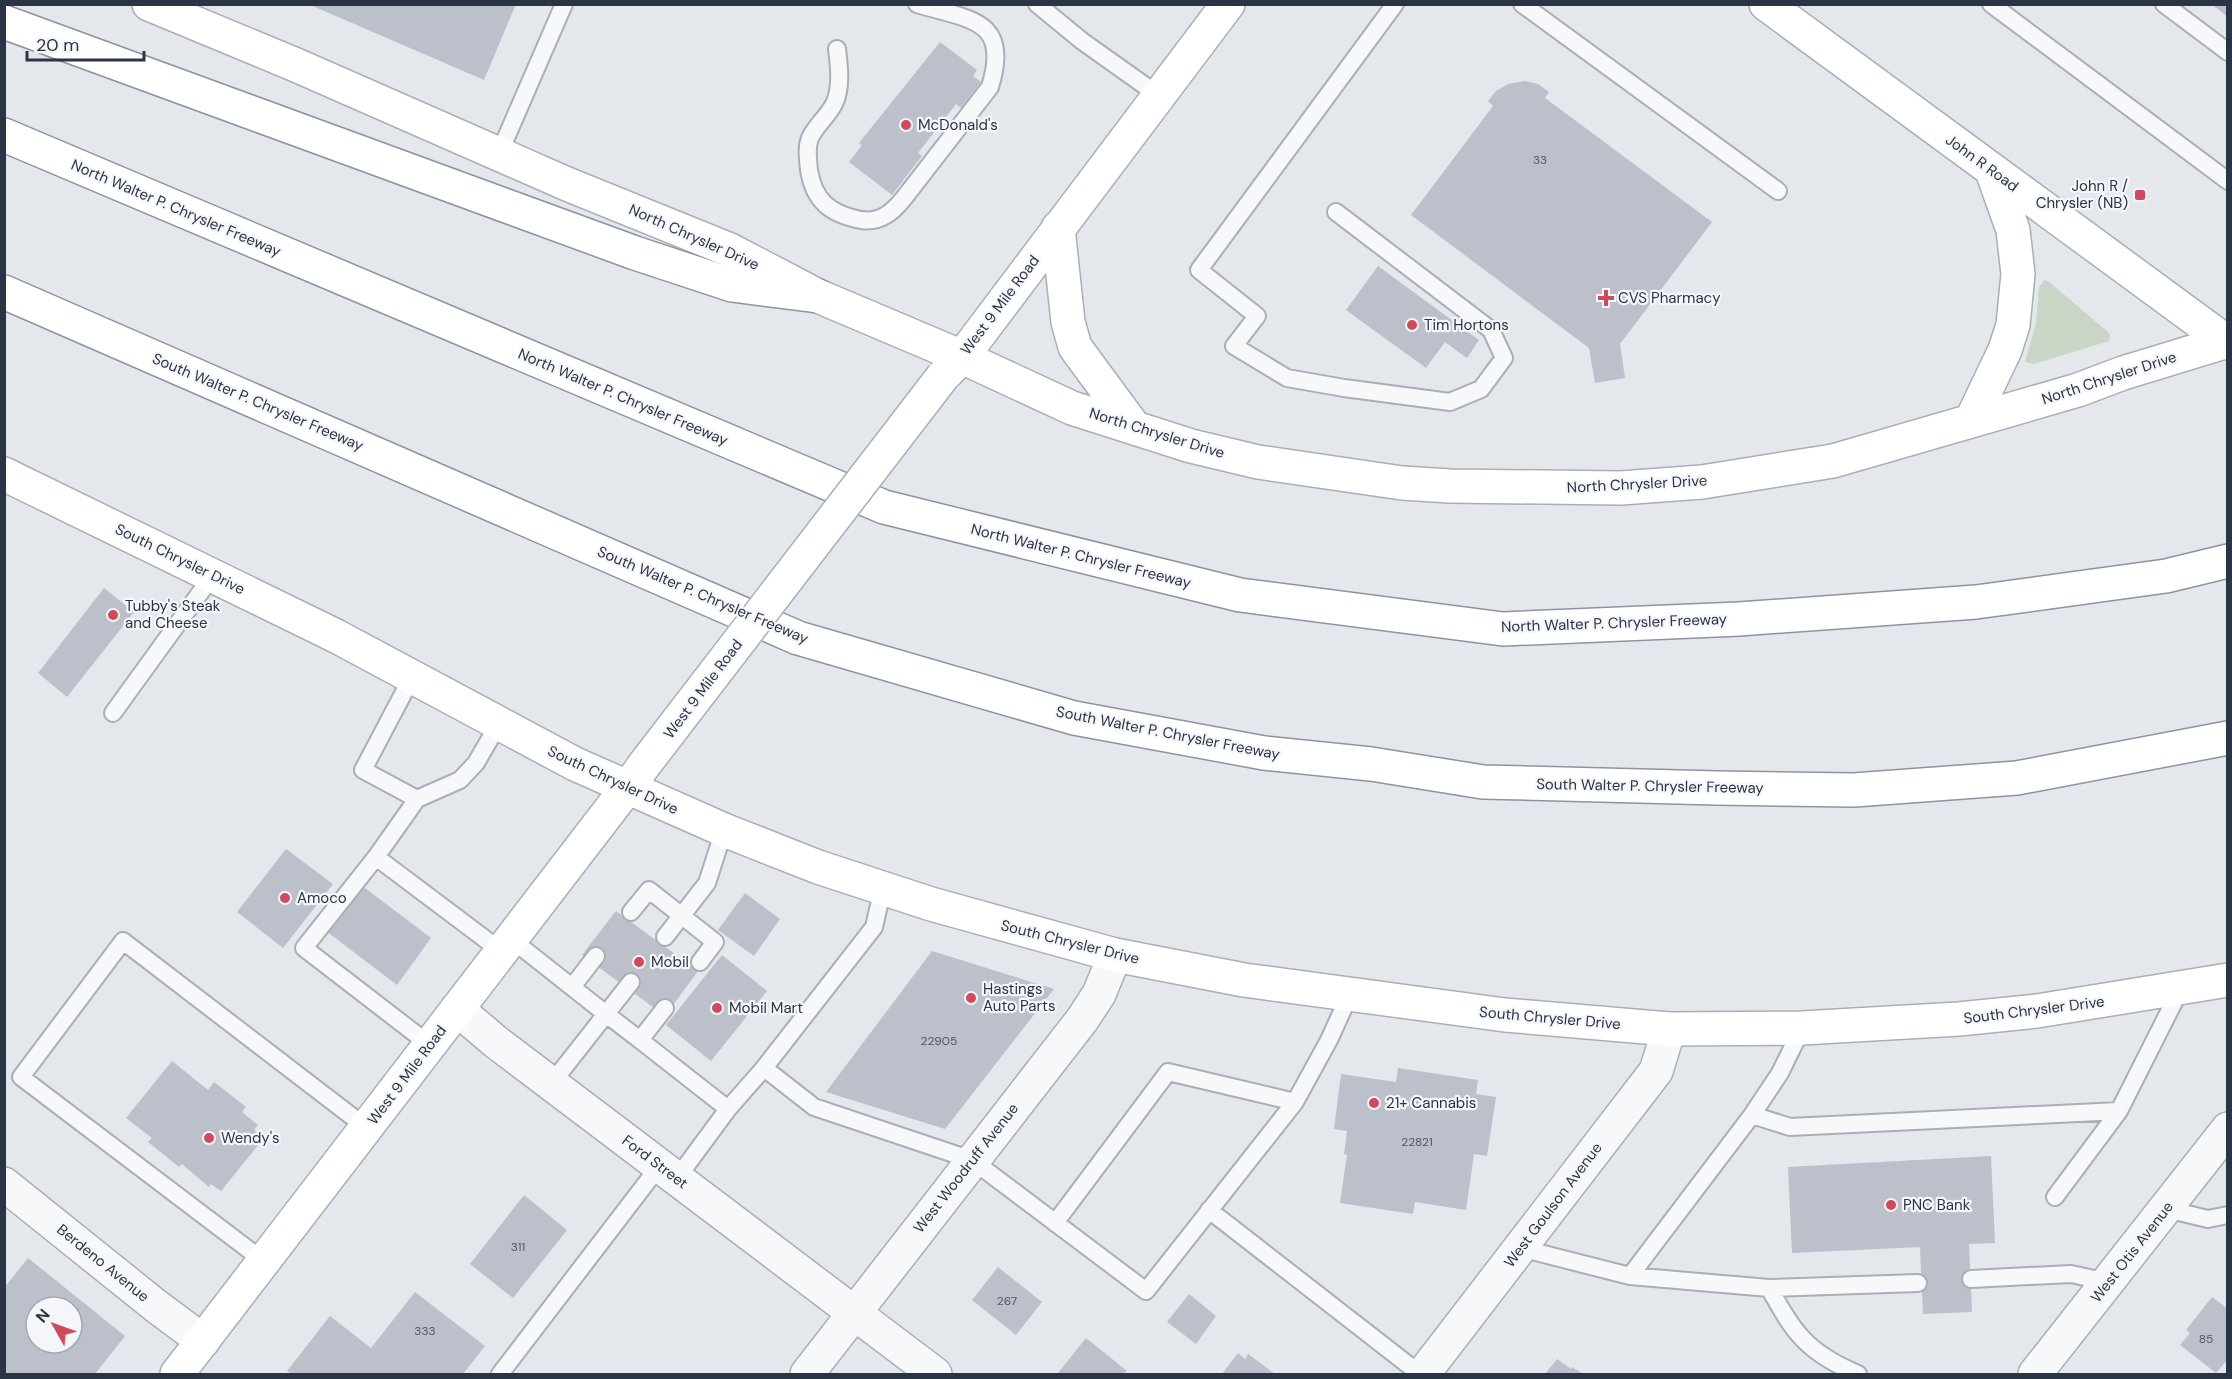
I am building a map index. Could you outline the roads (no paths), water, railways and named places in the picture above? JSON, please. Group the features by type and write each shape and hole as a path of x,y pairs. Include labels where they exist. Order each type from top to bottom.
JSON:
{"main road":[{"name":"North Chrysler Drive","path":"149,4 730,250 952,367 1191,446 1258,462 1402,483 1450,486 1621,488 1702,482 1833,461 2078,390 2123,373 2227,342"},
{"name":"West 9 Mile Road","path":"177,1374 952,367 1228,4"},
{"name":"John R Road","path":"1766,4 2227,342"},
{"path":"4,22 635,253 732,285 818,296"},
{"name":"North Walter P. Chrysler Freeway","path":"4,135 884,507 1240,595 1503,629 1739,619 1976,602 2166,576 2228,561"},
{"path":"1971,421 2005,350 2013,325 2018,274 2013,230 1992,171"},
{"path":"1058,228 1068,322 1076,346 1134,428"},
{"name":"South Walter P. Chrysler Freeway","path":"4,292 798,638 1074,718 1264,753 1371,764 1484,783 1717,788 1854,790 2017,778 2228,738"},
{"name":"South Chrysler Drive","path":"4,474 213,575 412,676 575,764 635,779 724,830 818,867 883,888 1052,939 1115,955 1244,980 1505,1015 1669,1029 1802,1028 1981,1017 2037,1011 2228,980"}],"street":[{"name":"West Woodruff Avenue","path":"807,1374 1082,1020 1099,994 1115,955"},
{"name":"Ford Street","path":"457,1009 551,1084 935,1374"},
{"name":"West Goulson Avenue","path":"1422,1374 1656,1071 1669,1029"},
{"name":"West Otis Avenue","path":"2035,1374 2228,1129"},
{"name":"Berdeno Avenue","path":"5,1186 203,1341"}],"lane":[{"path":"499,154 564,4"},
{"path":"837,49 839,72 835,103 814,131 807,147 811,179 816,194 842,215 865,220 877,219 894,210 904,198 990,87 996,66 995,46 991,35 984,27 973,21 917,4"},
{"path":"1037,4 1082,41 1158,95"},
{"path":"1336,212 1491,330 1504,358 1481,389 1450,402 1287,378 1234,346 1257,316 1199,270 1395,4"},
{"path":"1522,4 1778,191"},
{"path":"1992,4 2228,181"},
{"path":"2164,4 2228,52"},
{"path":"113,713 213,575"},
{"path":"412,676 363,770 417,799"},
{"path":"430,1045 304,948 376,857 417,799 460,780 476,763 499,723"},
{"path":"665,937 707,883 724,830"},
{"path":"376,857 572,987 728,1109"},
{"path":"500,1374 668,1172 764,1068 874,927 883,888"},
{"path":"631,912 649,890 715,942 700,962"},
{"path":"265,1262 21,1077 123,941 367,1128"},
{"path":"572,987 596,956"},
{"path":"551,1084 631,982"},
{"path":"2055,1197 2120,1112 2181,988"},
{"path":"764,1068 814,1107 972,1160 1146,1291 1295,1102 1329,1040 1350,994"},
{"path":"640,1040 665,1008"},
{"path":"1630,1276 1752,1115 1780,1073 1802,1028"},
{"path":"1055,1223 1168,1072 1295,1102"},
{"path":"1752,1115 1790,1127 2120,1112"},
{"path":"2166,1209 2208,1219 2228,1215"},
{"path":"1209,1210 1422,1374"},
{"path":"1520,1248 1630,1276 1769,1288 1918,1283"},
{"path":"1971,1279 2071,1274 2108,1282"},
{"path":"1769,1288 1803,1340 1841,1368 1858,1374"}],"place":[{"name":"McDonald's","path":"906,125"},
{"name":"John R / Chrysler (NB)","path":"2140,195"},
{"name":"CVS Pharmacy","path":"1606,298"},
{"name":"Tim Hortons","path":"1412,325"},
{"name":"Tubby's Steak and Cheese","path":"113,615"},
{"name":"Amoco","path":"285,898"},
{"name":"Mobil","path":"639,962"},
{"name":"Hastings Auto Parts","path":"971,998"},
{"name":"Mobil Mart","path":"717,1008"},
{"name":"21+ Cannabis","path":"1374,1103"},
{"name":"Wendy's","path":"209,1138"},
{"name":"PNC Bank","path":"1891,1205"}]}
